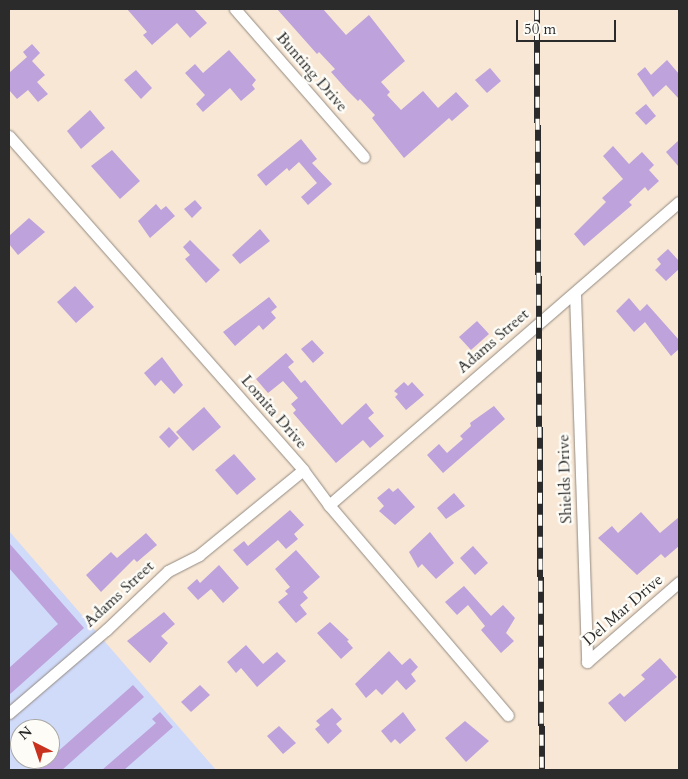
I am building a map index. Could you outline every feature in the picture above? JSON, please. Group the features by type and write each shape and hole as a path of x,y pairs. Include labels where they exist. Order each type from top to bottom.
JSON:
{"street":[{"name":"Bunting Drive","path":"235,9 364,157"},
{"name":"Lomita Drive","path":"9,136 303,470 329,505 508,715"},
{"name":"Adams Street","path":"329,505 539,321 575,294 679,202"},
{"name":"Shields Drive","path":"575,294 587,662"},
{"name":"Adams Street","path":"9,713 106,630 168,570 199,555 303,470"},
{"name":"Del Mar Drive","path":"587,662 679,582"}],"shaded area":[{"path":"9,531 216,770 9,770"}],"building":[{"path":"127,9 194,9 207,23 190,38 177,23 152,45 143,35 147,32"},
{"path":"277,9 323,9 346,35 369,15 405,61 381,82 390,92 387,95 401,110 423,91 438,108 456,92 469,106 452,121 449,118 404,158 372,118 375,115 360,99 358,101 347,90 331,72 335,69 319,52 317,54"},
{"path":"32,44 40,53 32,61 45,75 37,82 48,94 38,102 28,90 17,99 9,90 9,73 27,57 23,52"},
{"path":"229,50 256,80 252,85 255,89 241,101 230,88 203,112 196,104 205,95 185,73 195,64 203,73"},
{"path":"667,60 679,74 679,99 666,85 653,97 637,74 645,67 651,75"},
{"path":"490,68 501,81 487,93 475,80"},
{"path":"136,70 152,88 141,99 124,80"},
{"path":"646,104 656,116 646,125 635,113"},
{"path":"90,110 105,128 81,149 67,131"},
{"path":"301,139 317,159 312,163 332,184 308,205 301,197 317,183 299,162 289,171 287,168 266,186 257,175"},
{"path":"679,140 679,167 666,152"},
{"path":"613,146 629,164 642,152 654,165 649,170 659,181 648,191 645,187 629,202 632,205 584,246 574,234 606,202 602,198 623,179 603,156"},
{"path":"112,150 140,181 120,199 91,166"},
{"path":"195,200 202,208 192,218 184,209"},
{"path":"156,204 161,210 166,206 175,216 150,238 138,221"},
{"path":"29,218 45,232 18,255 9,244 9,236"},
{"path":"260,229 270,241 240,264 232,255"},
{"path":"190,240 220,270 206,283 185,259 190,255 183,247"},
{"path":"668,249 679,261 679,269 666,281 655,270 661,264 657,259"},
{"path":"75,286 94,307 76,323 57,302"},
{"path":"269,297 277,307 271,312 276,318 263,330 259,325 235,346 223,332"},
{"path":"629,298 640,311 647,304 679,340 679,349 671,356 645,322 634,332 616,311"},
{"path":"477,321 489,334 471,350 459,337"},
{"path":"312,340 324,353 313,363 301,349"},
{"path":"286,353 294,362 288,367 301,383 305,380 342,425 366,403 374,413 368,418 384,436 370,448 363,440 336,463 293,413 296,410 291,404 298,398 283,381 268,393 256,379"},
{"path":"162,357 183,385 174,394 161,380 155,386 144,373"},
{"path":"404,382 408,386 412,382 424,395 406,410 395,397 398,394 394,391"},
{"path":"494,406 505,419 443,473 427,455 439,444 447,453 463,439 460,436 471,426 470,423"},
{"path":"204,407 221,427 193,451 176,432"},
{"path":"169,427 179,438 169,448 159,437"},
{"path":"234,454 256,479 237,495 215,470"},
{"path":"389,488 393,492 398,488 415,507 395,525 379,511 384,506 377,498"},
{"path":"454,493 465,506 446,519 437,508"},
{"path":"290,510 304,525 294,534 298,539 286,549 278,540 247,566 233,550 244,541 248,546"},
{"path":"641,512 660,533 679,517 679,546 665,558 661,554 637,575 598,538 612,526 618,533"},
{"path":"430,532 454,563 436,579 422,564 418,568 409,552"},
{"path":"146,533 157,545 137,562 134,559 101,592 86,575 111,552 117,558"},
{"path":"9,543 84,628 9,695 9,668 58,624 9,568"},
{"path":"473,546 488,563 475,575 460,558"},
{"path":"296,550 320,577 303,592 308,598 300,605 307,614 296,623 278,602 288,594 285,591 290,587 275,569"},
{"path":"219,565 239,588 223,603 211,589 198,600 187,588 197,579 200,583"},
{"path":"464,586 491,616 503,605 515,618 506,633 514,641 501,653 481,630 485,626 468,605 457,615 445,602"},
{"path":"164,612 175,624 161,636 168,643 150,663 127,641"},
{"path":"330,622 349,640 347,641 353,648 341,659 317,633"},
{"path":"246,645 263,664 277,652 286,661 257,687 241,668 236,673 227,662"},
{"path":"389,651 402,665 410,658 418,667 411,674 416,681 406,690 397,680 382,695 376,689 366,698 355,684"},
{"path":"660,658 677,677 625,722 608,703 620,693 624,697 645,679 641,675"},
{"path":"133,685 144,697 62,770 37,770 60,769 60,750"},
{"path":"200,685 210,695 191,712 181,702"},
{"path":"332,708 342,719 336,724 342,731 328,744 315,729 320,725 316,721"},
{"path":"160,712 173,727 124,770 102,770 156,723 152,719"},
{"path":"403,712 416,730 400,744 395,739 391,743 381,731"},
{"path":"465,721 489,741 466,762 445,738"},
{"path":"279,726 296,743 283,754 267,736"}],"railway":[{"path":"537,9 542,770"}]}
